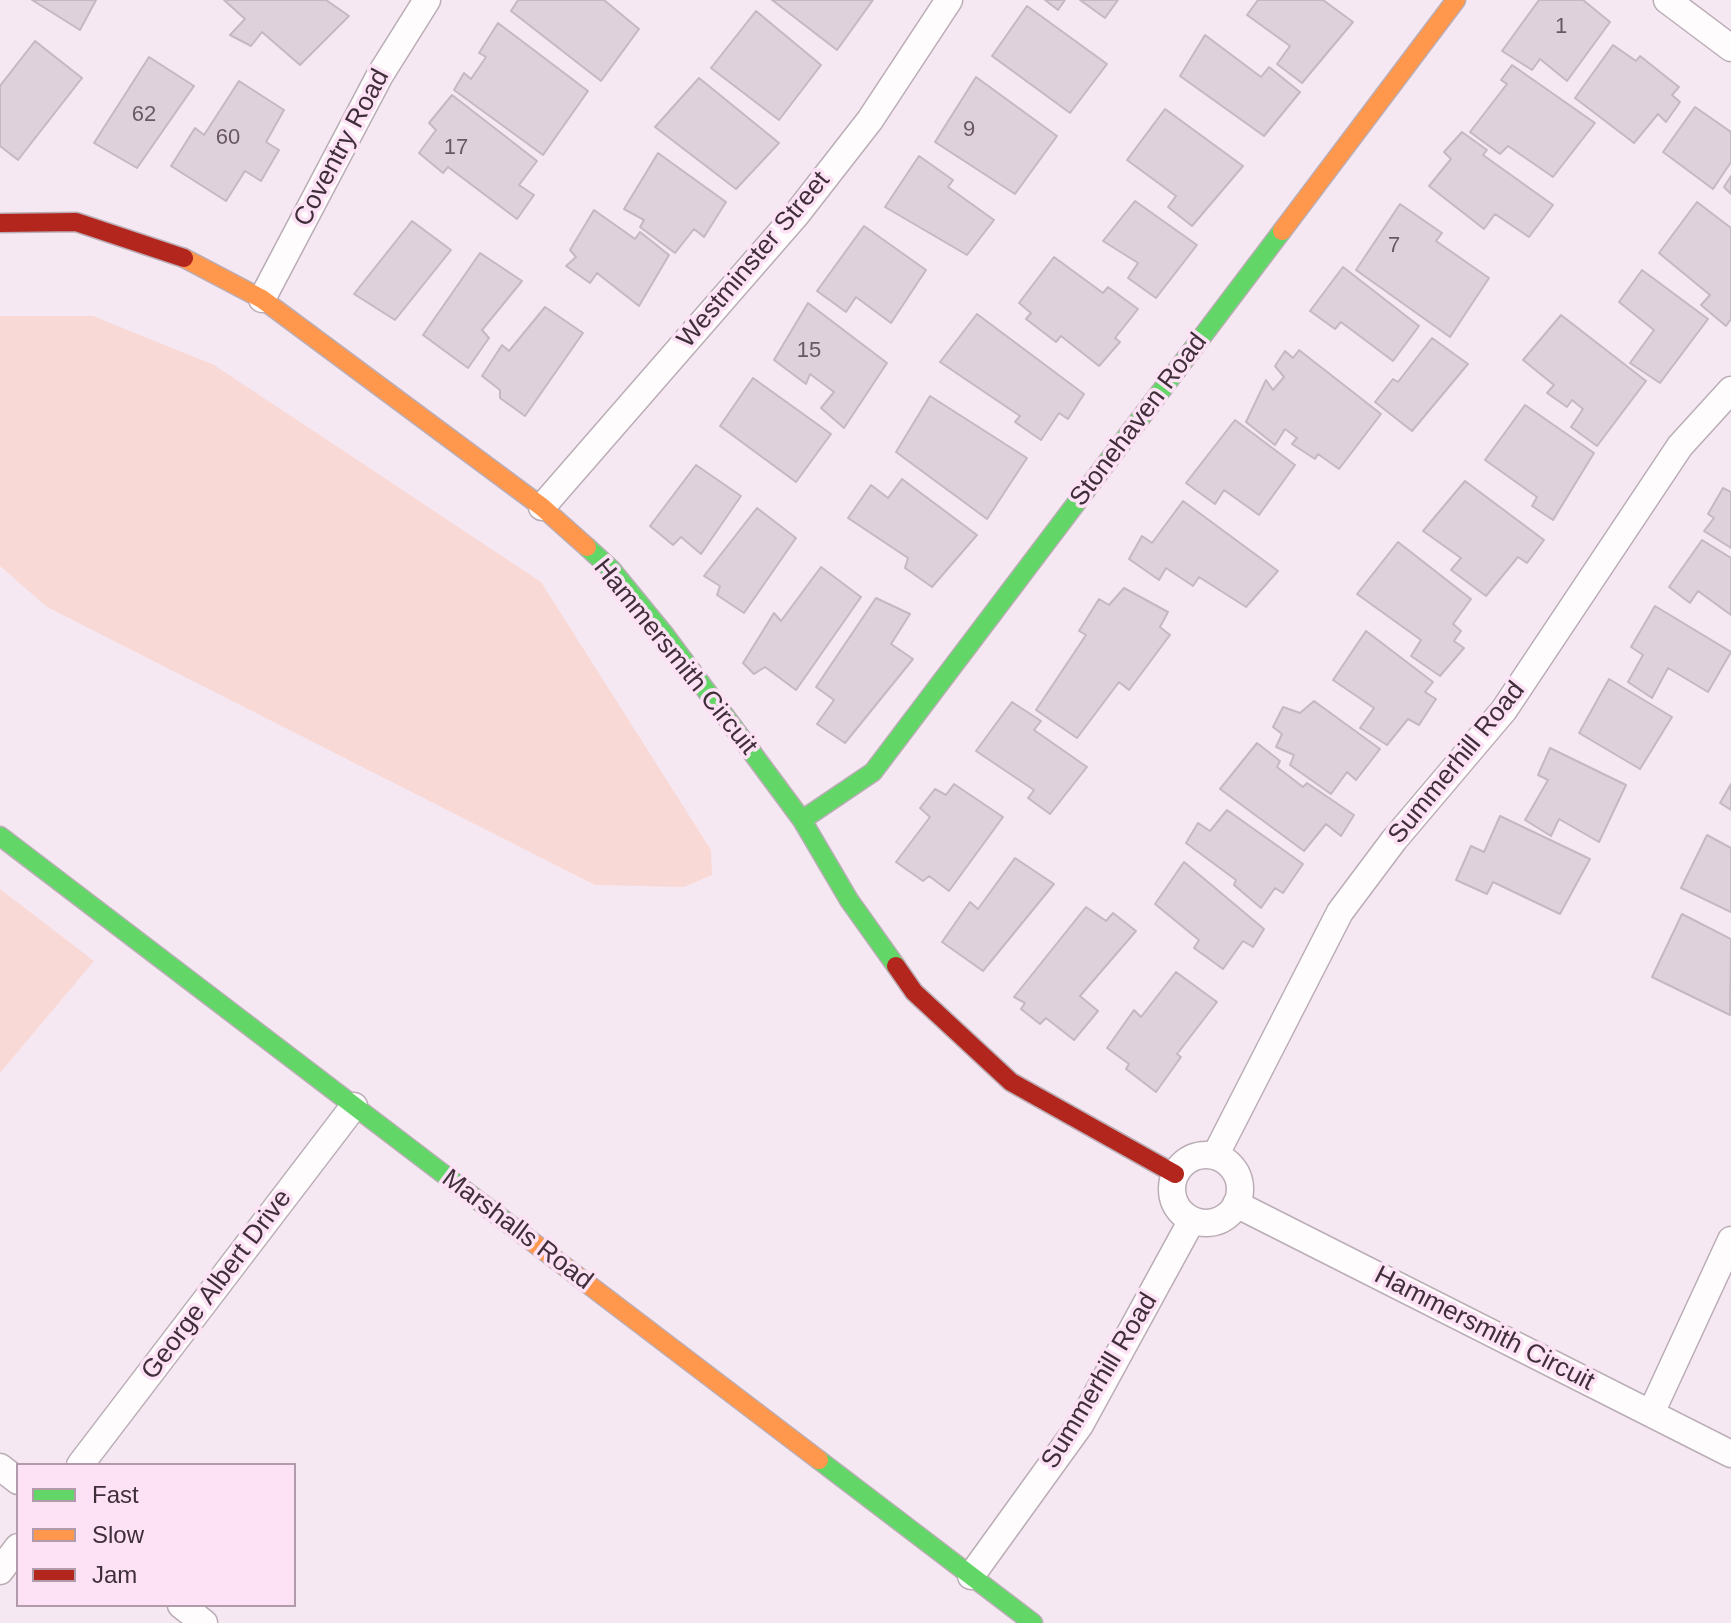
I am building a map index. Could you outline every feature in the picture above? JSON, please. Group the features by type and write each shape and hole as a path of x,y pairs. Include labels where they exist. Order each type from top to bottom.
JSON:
{"street":[{"name":"Coventry Road","path":"262,299 380,75 427,0"},
{"name":"Westminster Street","path":"542,507 796,215 870,120 949,0"},
{"name":"Stonehaven Road","path":"802,820 873,772 1456,0"},
{"path":"1667,0 1731,48"},
{"name":"Hammersmith Circuit","path":"0,223 76,222 171,251 262,299 542,507 611,569 802,820 849,900 914,992 1011,1082 1175,1174"},
{"name":"Summerhill Road","path":"1215,1156 1340,912 1394,840 1504,710 1680,446 1731,390"},
{"name":"Marshalls Road","path":"0,836 1033,1623"},
{"name":"George Albert Drive","path":"82,1463 354,1106"},
{"path":"1196,1156 1215,1156 1229,1164 1237,1176 1240,1190 1236,1204 1220,1220 1206,1223 1192,1220 1179,1210 1172,1196 1175,1174 1184,1162 1196,1156"},
{"name":"Hammersmith Circuit","path":"1236,1204 1731,1454"},
{"name":"Summerhill Road","path":"971,1576 1080,1425 1192,1220"},
{"path":"1651,1413 1731,1240"},
{"path":"0,1467 16,1479"},
{"path":"0,1571 16,1550"},
{"path":"184,1607 204,1623"}],"shaded area":[{"path":"0,316 93,316 214,365 541,582 711,850 712,875 684,887 595,885 47,607 0,566"},
{"path":"0,889 94,961 0,1073"}],"building":[{"path":"32,0 96,0 80,30"},
{"path":"224,0 326,0 349,16 300,65 262,32 251,46 230,35 245,19"},
{"path":"518,0 604,0 639,29 601,81 511,11"},
{"path":"772,0 873,0 837,50"},
{"path":"1045,0 1065,0 1058,10"},
{"path":"1080,0 1118,0 1105,18"},
{"path":"1258,0 1323,0 1353,22 1302,83 1277,64 1290,46 1247,15"},
{"path":"1539,0 1583,0 1610,22 1567,81 1540,59 1532,70 1502,51"},
{"path":"1027,6 1107,64 1070,113 992,56"},
{"path":"756,11 821,65 779,120 711,68"},
{"path":"498,23 588,91 543,155 454,90 464,73 471,79 486,57 479,53"},
{"path":"1205,35 1261,77 1269,67 1300,92 1264,136 1180,76"},
{"path":"35,41 82,78 18,160 0,146 0,86"},
{"path":"1613,45 1636,61 1640,56 1679,87 1672,95 1680,102 1666,122 1658,114 1634,143 1575,98"},
{"path":"149,57 194,86 137,168 94,143"},
{"path":"1512,65 1595,123 1553,177 1508,146 1500,154 1470,132 1507,84 1501,80"},
{"path":"976,77 1057,136 1015,194 935,142"},
{"path":"699,78 779,143 736,189 655,127"},
{"path":"239,81 284,110 266,142 279,150 261,181 245,171 226,201 171,166 195,128 204,135"},
{"path":"452,95 537,161 519,185 534,195 517,219 448,167 443,173 419,153 436,130 429,123"},
{"path":"1695,107 1731,132 1731,162 1713,189 1663,152"},
{"path":"1165,109 1243,166 1192,226 1168,207 1176,196 1127,160"},
{"path":"1462,132 1487,150 1483,155 1553,205 1529,237 1495,214 1484,229 1429,186 1451,159 1444,152"},
{"path":"658,153 726,202 704,237 694,229 675,253 640,227 644,220 624,209"},
{"path":"919,156 953,180 948,187 994,220 967,255 885,207"},
{"path":"1731,176 1731,194 1724,187"},
{"path":"1135,201 1197,245 1156,298 1128,278 1138,263 1103,241"},
{"path":"1697,202 1731,228 1731,319 1726,326 1701,305 1710,295 1659,253"},
{"path":"1400,204 1442,233 1436,241 1489,278 1450,337 1356,270"},
{"path":"594,210 635,239 640,232 669,255 639,306 597,273 590,283 566,266 576,257 570,250"},
{"path":"412,221 451,250 395,320 354,294"},
{"path":"864,226 926,270 891,323 856,297 846,312 817,291"},
{"path":"480,253 522,281 482,330 489,338 468,368 423,335"},
{"path":"1054,257 1103,293 1108,287 1138,309 1115,338 1120,342 1099,366 1061,336 1056,342 1026,319 1031,313 1019,303"},
{"path":"1343,267 1419,326 1393,361 1341,322 1335,329 1310,311"},
{"path":"1642,270 1708,319 1660,383 1630,363 1654,330 1619,302"},
{"path":"808,303 887,363 844,428 821,408 834,392 810,374 806,384 774,360"},
{"path":"545,307 583,333 525,416 500,398 500,390 482,376 502,345 509,351"},
{"path":"977,314 1084,394 1068,419 1059,413 1041,440 1015,422 1020,416 940,362"},
{"path":"1561,315 1646,381 1597,446 1571,427 1583,409 1572,400 1567,407 1547,393 1554,385 1523,360"},
{"path":"1432,338 1468,364 1412,431 1375,402 1393,379 1398,382"},
{"path":"1299,350 1381,414 1339,469 1318,454 1315,459 1292,444 1297,438 1285,429 1275,445 1246,422 1266,380 1273,390 1284,377 1275,366 1285,351 1293,358"},
{"path":"753,378 831,434 796,482 720,426"},
{"path":"930,396 1027,458 987,519 896,452"},
{"path":"1525,405 1594,453 1553,520 1532,506 1537,497 1485,460"},
{"path":"1235,420 1295,465 1259,515 1224,490 1215,504 1186,483"},
{"path":"696,465 741,496 701,554 681,537 673,545 650,526"},
{"path":"902,479 977,535 932,587 905,568 908,558 848,518 871,485 888,498"},
{"path":"1465,481 1544,540 1527,563 1518,557 1486,596 1451,570 1461,558 1423,531"},
{"path":"1723,488 1731,492 1731,548 1704,531 1714,518 1708,514"},
{"path":"1183,501 1278,571 1246,607 1199,577 1193,586 1166,568 1159,580 1129,559 1142,536 1152,543"},
{"path":"757,508 796,538 744,613 717,595 720,586 704,576"},
{"path":"1702,540 1731,558 1731,615 1698,591 1690,603 1669,587"},
{"path":"1398,542 1471,599 1453,624 1461,631 1454,641 1464,648 1440,676 1411,656 1421,640 1357,594"},
{"path":"821,567 861,597 796,690 765,667 754,674 743,663 774,613 781,621"},
{"path":"1124,588 1168,612 1160,627 1170,635 1129,690 1119,682 1077,738 1036,710 1086,635 1079,631 1099,599 1109,605"},
{"path":"876,598 910,614 891,644 913,659 845,743 817,724 834,700 816,687"},
{"path":"1655,606 1731,652 1708,692 1668,668 1652,698 1628,682 1643,655 1631,647"},
{"path":"1366,631 1433,682 1425,692 1436,699 1419,725 1408,719 1387,745 1360,728 1374,708 1333,680"},
{"path":"1609,679 1672,717 1640,769 1579,733"},
{"path":"1314,701 1380,749 1356,780 1347,772 1331,794 1290,765 1294,755 1276,747 1282,734 1273,727 1283,707 1300,713"},
{"path":"1012,702 1041,721 1034,730 1087,767 1050,814 1028,798 1034,790 976,751"},
{"path":"1257,743 1280,761 1277,767 1303,787 1307,783 1354,815 1341,836 1326,824 1304,851 1220,789"},
{"path":"1550,748 1626,785 1599,842 1559,819 1551,836 1525,820 1548,780 1538,775"},
{"path":"954,784 1003,817 949,891 929,876 923,881 896,862 930,817 920,808 935,789 946,795"},
{"path":"1731,784 1731,810 1720,803"},
{"path":"1227,810 1303,864 1283,893 1275,888 1261,908 1234,885 1236,880 1186,843 1198,823 1210,831"},
{"path":"1500,816 1590,859 1560,914 1493,882 1487,894 1456,880 1471,846 1484,852"},
{"path":"1707,835 1731,848 1731,912 1681,888"},
{"path":"1015,858 1054,884 983,971 942,942 970,902 978,909"},
{"path":"1184,862 1264,929 1253,947 1243,941 1223,969 1194,948 1199,940 1155,904"},
{"path":"1086,907 1106,921 1113,913 1136,931 1080,996 1098,1011 1074,1040 1046,1018 1040,1024 1021,1009 1025,1003 1014,997"},
{"path":"1682,914 1731,939 1730,1015 1652,977"},
{"path":"1176,972 1217,1002 1177,1054 1181,1057 1156,1092 1126,1069 1129,1064 1107,1048 1134,1010 1141,1017"}],"traffic: fast":[{"path":"802,820 873,772 1282,231"},
{"path":"587,547 611,569 665,635 802,820 849,900 896,966"},
{"path":"0,836 530,1240"},
{"path":"819,1460 1033,1623"}],"traffic: slow":[{"path":"1282,231 1456,0"},
{"path":"184,258 262,299 542,507 587,547"},
{"path":"530,1240 819,1460"}],"traffic: jam":[{"path":"0,223 76,222 184,258"},
{"path":"896,966 914,992 1011,1082 1175,1174"}]}
